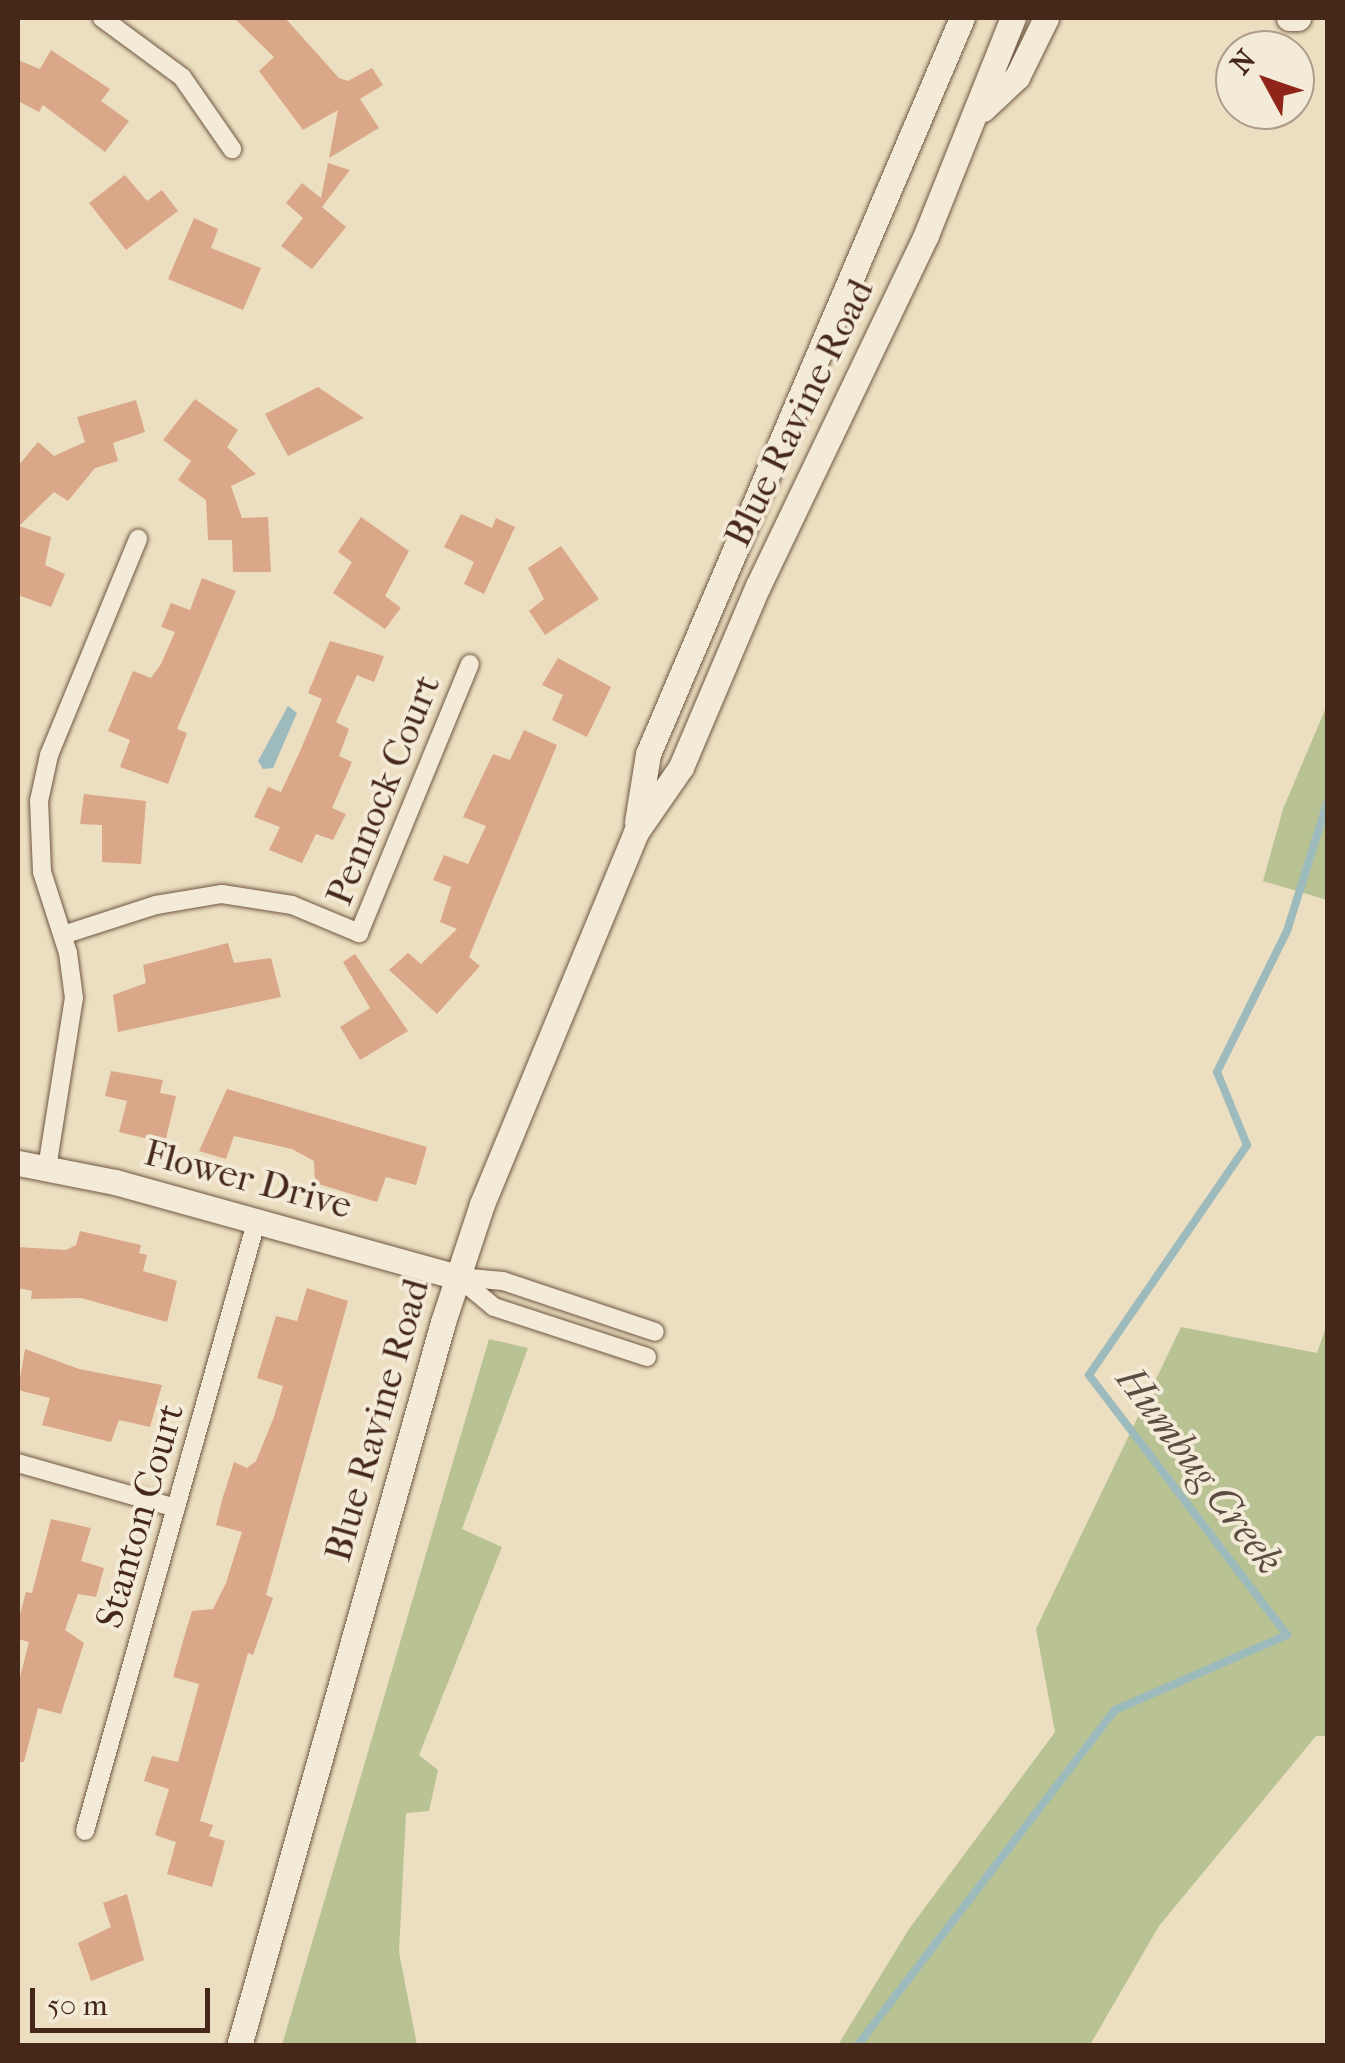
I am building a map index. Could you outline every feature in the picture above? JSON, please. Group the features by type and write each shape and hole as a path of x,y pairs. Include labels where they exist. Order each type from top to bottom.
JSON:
{"main road":[{"name":"Blue Ravine Road","path":"636,832 648,754 962,18"},
{"name":"Blue Ravine Road","path":"239,2046 458,1277 636,832 681,766 976,116 1013,18"},
{"path":"976,116 1017,76 1046,18"},
{"path":"1289,18 1298,18"},
{"name":"Flower Drive","path":"18,1163 257,1219 458,1277"}],"street":[{"path":"102,18 182,77 232,149"},
{"path":"47,1168 73,1021 63,935 42,872 41,790 138,539"},
{"name":"Pennock Court","path":"63,935 156,905 222,894 292,905 360,933 470,664"},
{"name":"Stanton Court","path":"85,1831 257,1219"},
{"name":"Flower Drive","path":"458,1277 503,1280 655,1332"},
{"name":"Flower Drive","path":"458,1277 494,1307 647,1356"},
{"path":"18,1464 176,1508"}],"green space":[{"path":"1327,705 1327,900 1263,881 1283,809"},
{"path":"1327,1324 1327,1736 1316,1736 1159,1926 1090,2045 838,2045 909,1929 1055,1732 1036,1629 1181,1327 1317,1353"},
{"path":"489,1339 528,1348 462,1529 502,1547 419,1755 438,1770 429,1811 406,1813 399,1952 417,2045 282,2045"}],"water":[{"path":"288,706 297,713 273,768 263,769 258,761"}],"building":[{"path":"234,18 285,18 339,78 348,81 372,68 383,85 360,99 379,128 329,158 338,110 303,130 259,71 274,57"},
{"path":"51,50 110,89 101,101 129,121 105,152 43,105 39,112 18,101 18,60 40,69"},
{"path":"328,163 350,170 322,207 346,227 312,269 281,246 303,218 286,203 302,183 321,198"},
{"path":"125,175 147,201 162,190 178,211 126,250 89,203"},
{"path":"194,218 218,229 211,248 261,268 243,310 168,279"},
{"path":"318,387 364,418 288,456 265,414"},
{"path":"195,399 238,430 227,447 256,474 231,486 242,518 268,517 271,572 233,572 232,540 208,540 206,500 178,480 191,461 163,440"},
{"path":"136,400 145,432 113,443 118,461 95,468 68,501 54,492 19,526 51,537 45,565 65,574 51,607 18,595 18,466 38,442 54,456 85,442 77,417"},
{"path":"461,514 492,528 496,518 515,527 484,594 464,584 474,562 444,547"},
{"path":"361,517 409,551 385,596 401,608 385,629 333,593 352,562 338,552"},
{"path":"561,546 599,599 545,635 529,611 544,599 528,568"},
{"path":"202,578 236,591 177,729 187,733 168,784 120,767 130,740 108,731 133,671 151,678 161,664 175,632 161,627 171,603 190,610"},
{"path":"330,641 384,656 374,682 357,675 336,722 349,729 339,756 352,762 332,808 346,814 333,840 316,834 302,863 269,850 280,827 254,817 268,787 281,792 301,749 322,699 308,693"},
{"path":"558,658 611,687 587,737 552,720 563,695 542,685"},
{"path":"524,730 557,745 469,957 480,966 437,1014 389,970 408,953 421,964 457,929 440,922 451,887 433,880 444,855 468,864 486,826 463,817 493,754 510,760"},
{"path":"84,794 146,801 141,864 102,862 102,825 80,824"},
{"path":"228,943 234,963 271,958 281,997 118,1032 113,995 146,983 143,965"},
{"path":"355,954 408,1031 360,1060 340,1027 370,1008 343,962"},
{"path":"111,1071 163,1080 160,1093 176,1096 165,1143 119,1132 127,1101 105,1096"},
{"path":"227,1089 427,1147 416,1185 386,1177 377,1202 315,1183 314,1161 292,1149 234,1136 226,1159 199,1151"},
{"path":"80,1231 141,1245 139,1253 147,1255 143,1271 177,1281 167,1322 81,1298 31,1299 32,1291 18,1288 18,1247 66,1250 76,1245"},
{"path":"307,1288 348,1301 266,1595 273,1598 253,1655 248,1653 200,1821 213,1825 209,1836 225,1841 212,1887 167,1874 176,1842 155,1835 169,1789 144,1781 152,1756 178,1762 199,1684 173,1677 192,1611 213,1609 226,1583 242,1532 216,1525 234,1462 247,1468 256,1461 283,1386 257,1378 276,1316 297,1321"},
{"path":"25,1349 79,1369 162,1385 150,1427 119,1420 111,1442 42,1425 50,1398 18,1390"},
{"path":"51,1519 91,1528 81,1561 104,1568 96,1597 78,1594 65,1630 84,1643 61,1714 38,1708 24,1762 18,1762 18,1685 29,1642 18,1639 18,1622 26,1592 32,1593"},
{"path":"127,1894 144,1960 91,1981 78,1943 111,1927 103,1903"}],"waterway":[{"name":"Humbug Creek","path":"857,2046 1115,1710 1287,1635 1089,1375 1247,1145 1217,1072 1287,931 1328,800"}]}
